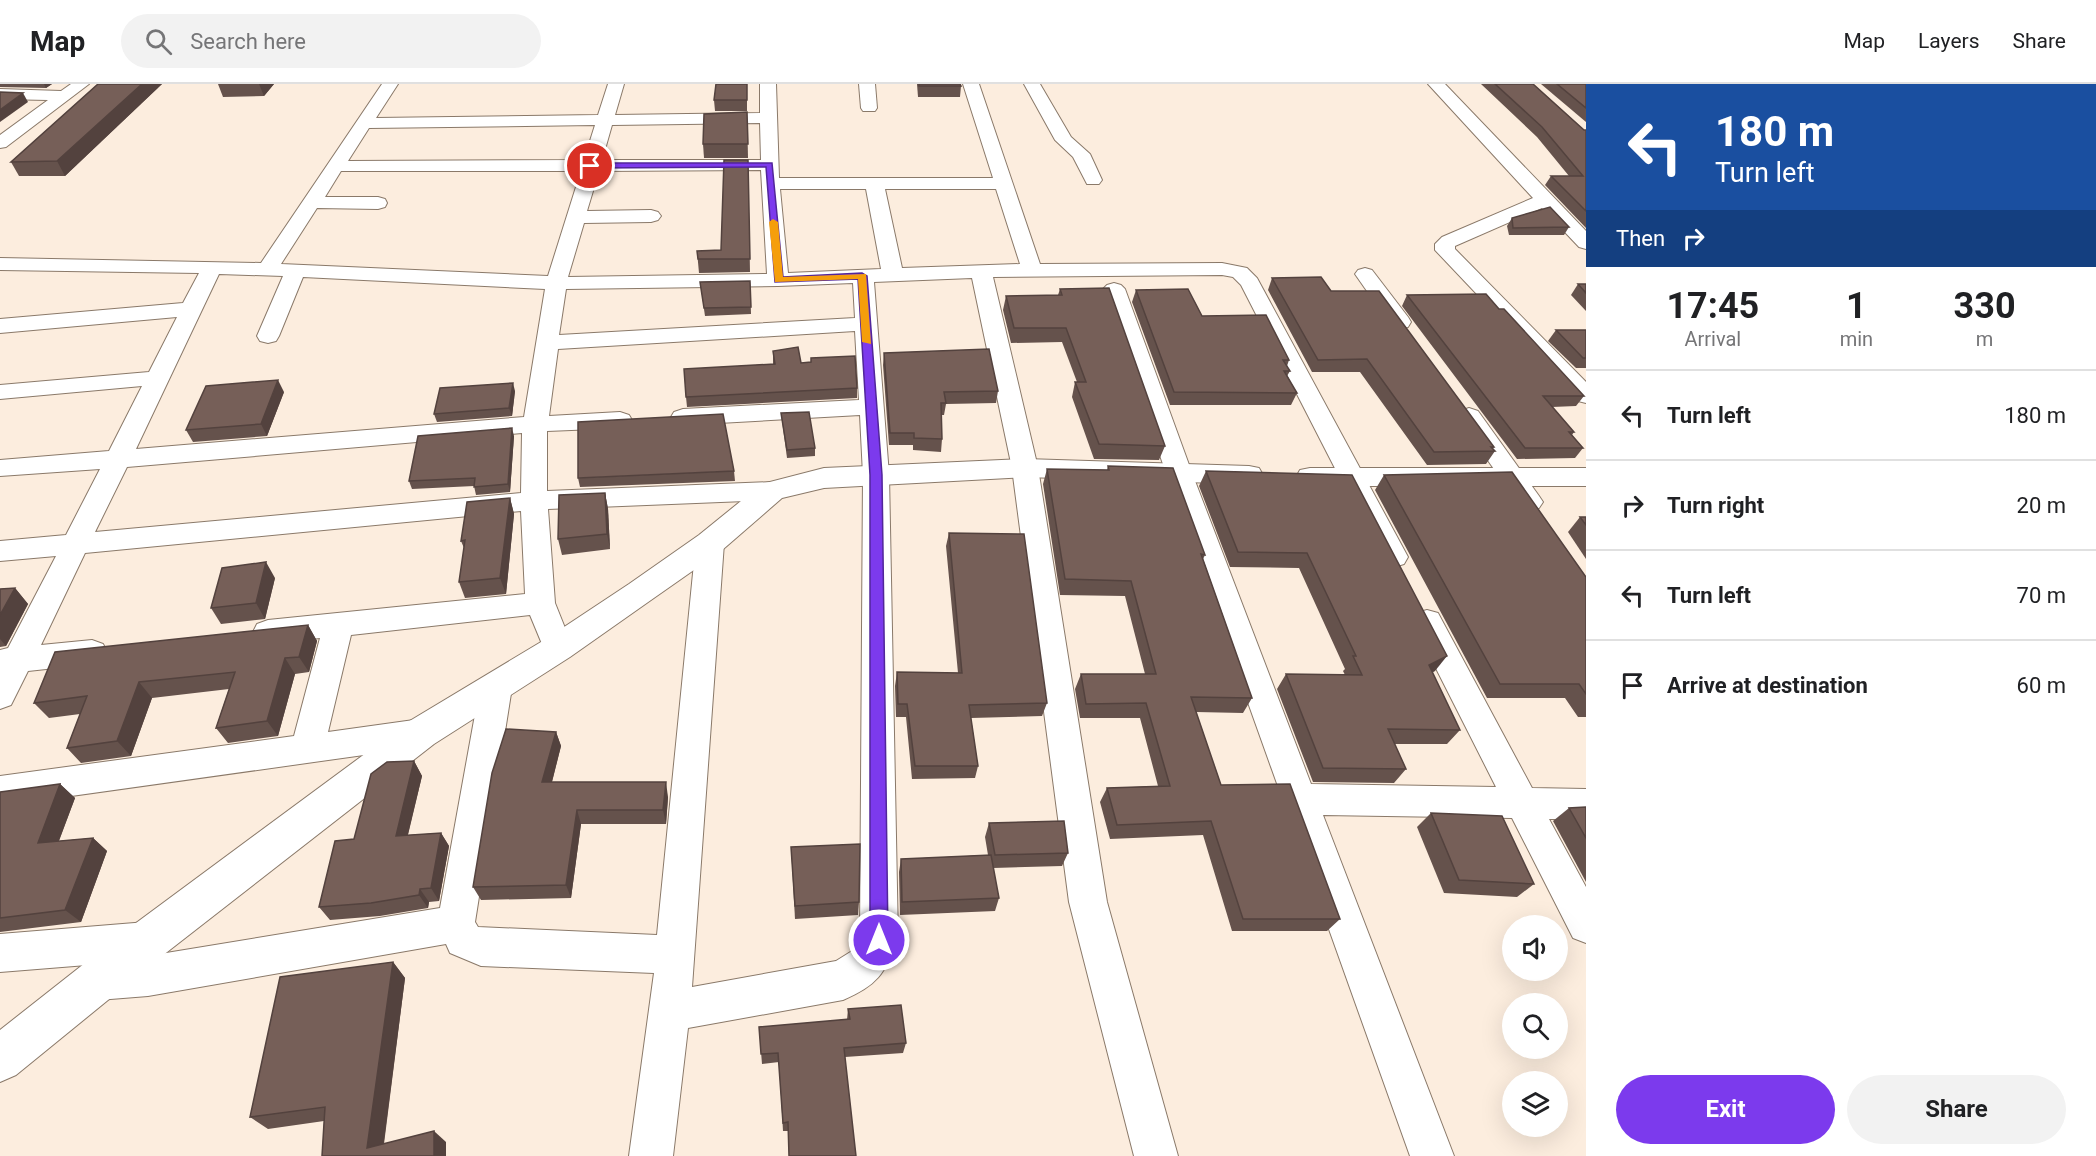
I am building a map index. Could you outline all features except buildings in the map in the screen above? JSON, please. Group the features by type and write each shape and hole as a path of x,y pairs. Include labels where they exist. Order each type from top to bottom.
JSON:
{"street":[{"path":"0,143 8,131 81,84"},
{"path":"266,271 333,166 390,84"},
{"path":"558,648 540,603 534,501 535,424 556,283 616,84"},
{"path":"768,84 770,184 778,280"},
{"path":"867,84 869,108"},
{"path":"971,84 1032,270"},
{"path":"1032,84 1064,140 1080,154 1094,180"},
{"path":"1436,84 1586,243"},
{"path":"0,94 64,96"},
{"path":"365,123 770,118"},
{"path":"333,166 770,165"},
{"path":"874,183 893,275"},
{"path":"770,184 1003,183"},
{"path":"1545,200 1449,241 1445,244 1445,250 1586,396"},
{"path":"310,202 378,203"},
{"path":"575,217 651,216"},
{"path":"0,264 212,267 556,283 778,280 1032,270 1222,269 1240,272 1250,282 1354,478 1521,804 1586,925"},
{"path":"0,696 9,661 78,543 212,267"},
{"path":"268,336 295,272"},
{"path":"981,272 1025,468 1088,902 1156,1156"},
{"path":"1365,274 1414,341"},
{"path":"670,1011 843,980 866,965 879,940 876,475 862,276"},
{"path":"1114,288 1179,473 1432,1156"},
{"path":"0,326 192,309"},
{"path":"548,343 866,324"},
{"path":"0,392 158,378"},
{"path":"1456,399 1546,525"},
{"path":"0,468 535,424 872,407"},
{"path":"0,551 534,501 772,491 824,478 1025,468 1354,478 1586,477"},
{"path":"0,1059 147,940 421,733 558,648 711,543 772,491"},
{"path":"651,1156 670,1011 711,543"},
{"path":"243,635 540,603"},
{"path":"308,748 338,625"},
{"path":"9,661 124,648"},
{"path":"496,687 456,924 464,940 481,947 674,955"},
{"path":"0,791 421,733"},
{"path":"1299,799 1586,804"},
{"path":"98,980 148,976 456,924"},
{"path":"0,953 147,940"}],"slow traffic":[{"path":"773,222 778,280 862,276 867,342"}],"route":[{"path":"590,166 770,165 778,280 862,276 876,475 879,940"}]}
